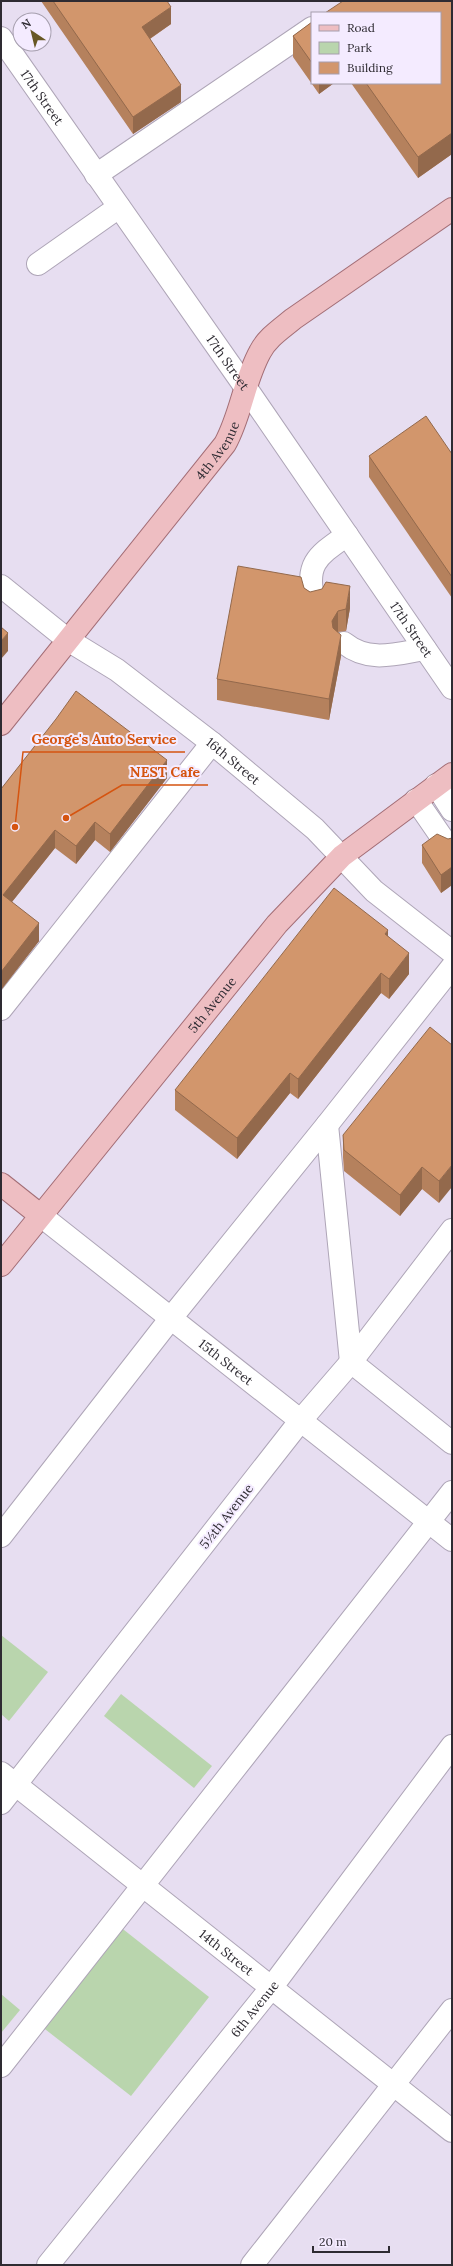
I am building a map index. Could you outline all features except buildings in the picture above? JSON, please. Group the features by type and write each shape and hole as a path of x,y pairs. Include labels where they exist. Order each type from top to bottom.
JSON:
{"main road":[{"name":"4th Avenue","path":"1,724 225,444 234,428 246,388 260,350 270,338 293,319 452,209"},
{"name":"5th Avenue","path":"1,1265 277,924 342,856 448,777"},
{"name":"15th Street","path":"1,1184 40,1215"}],"street":[{"path":"96,175 311,29"},
{"name":"17th Street","path":"1,38 246,388 452,688"},
{"path":"38,264 119,207"},
{"path":"314,601 311,591 311,572 318,556 347,535"},
{"name":"16th Street","path":"1,586 68,640 117,670 212,743 315,829 374,891 452,952"},
{"path":"344,643 363,655 388,655 425,649"},
{"path":"1,1009 212,743"},
{"path":"448,777 452,810"},
{"path":"416,800 447,845"},
{"path":"1,1536 171,1318 452,967"},
{"path":"327,1125 351,1362 452,1443"},
{"name":"15th Street","path":"40,1215 452,1540"},
{"name":"5½th Avenue","path":"1,1803 8,1779 301,1420 351,1362 452,1230"},
{"path":"1,2066 144,1886 452,1492"},
{"name":"6th Avenue","path":"48,2265 271,1988 452,1746"},
{"name":"14th Street","path":"8,1779 452,2131"},
{"path":"252,2265 452,2010"}],"green space":[{"path":"1,1635 48,1672 9,1721 1,1714"},
{"path":"121,1694 212,1766 194,1788 104,1716"},
{"path":"119,1926 209,1997 131,2096 41,2026"},
{"path":"1,1994 20,2010 1,2033"}],"place":[{"name":"NEST Cafe","path":"66,818"},
{"name":"George's Auto Service","path":"15,827"}]}
